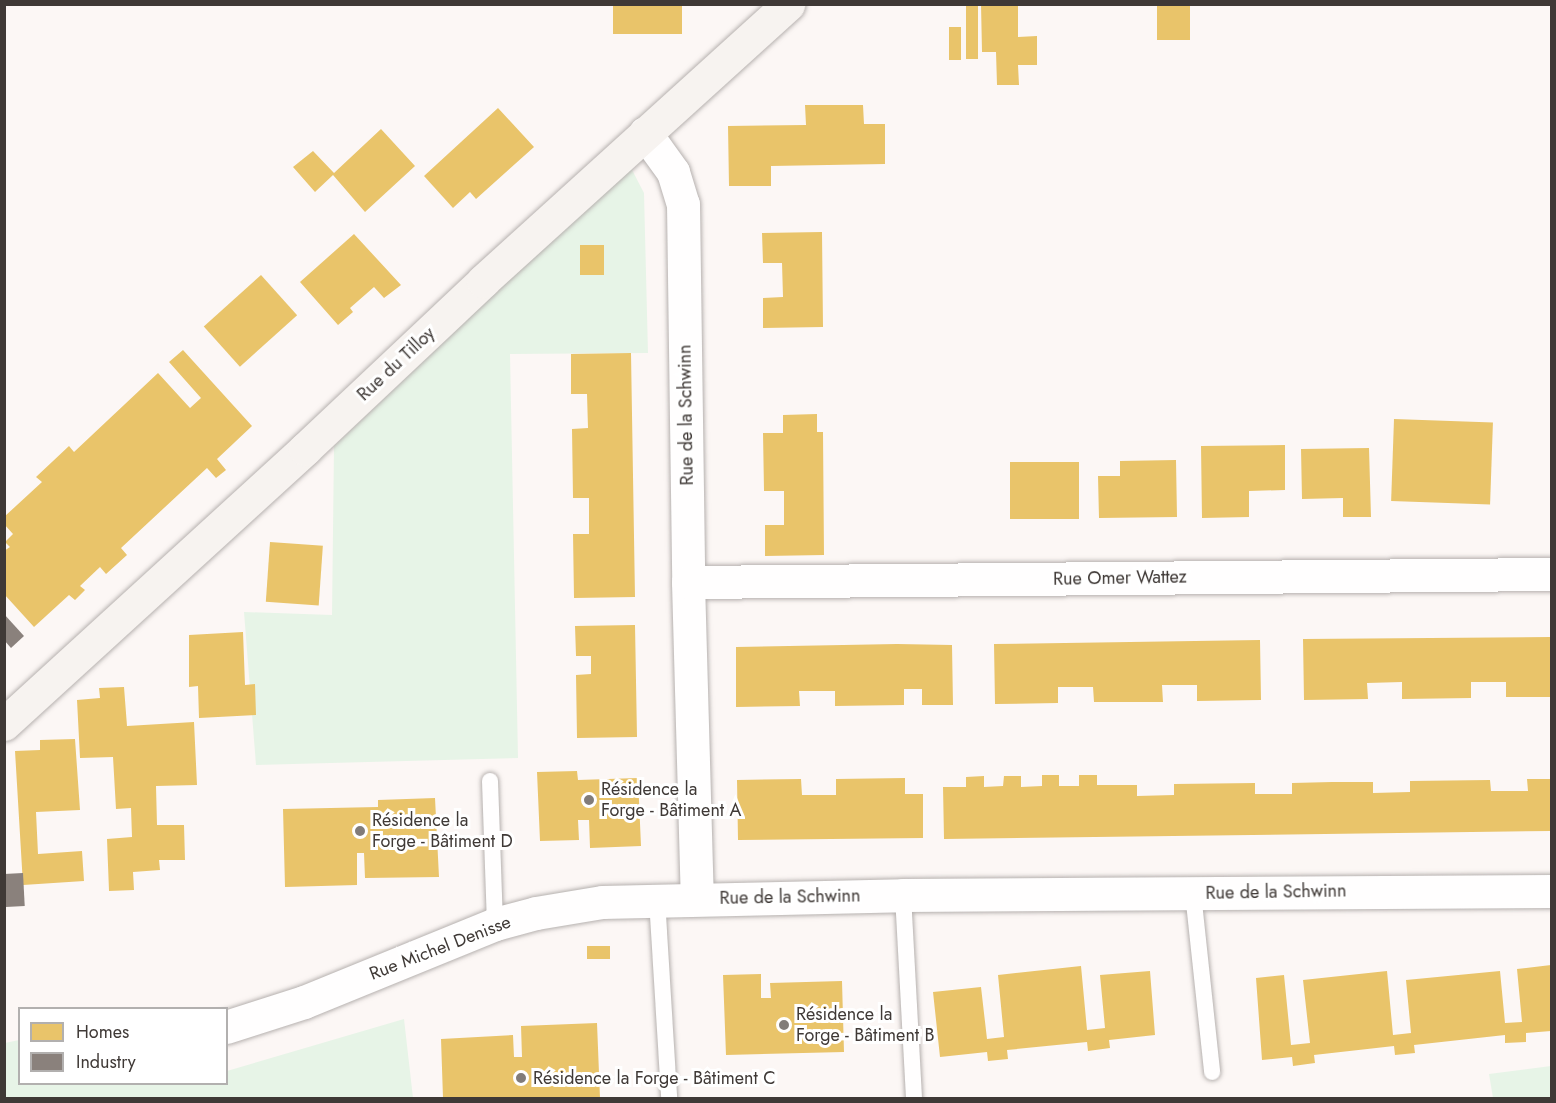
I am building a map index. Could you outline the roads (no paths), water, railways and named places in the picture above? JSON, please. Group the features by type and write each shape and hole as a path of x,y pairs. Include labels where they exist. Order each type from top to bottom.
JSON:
{"street":[{"name":"Rue du Tilloy","path":"4,724 788,4"},
{"name":"Rue de la Schwinn","path":"645,133 673,172 683,204 688,582 697,898 1551,891"},
{"name":"Rue Omer Wattez","path":"688,582 1551,574"},
{"name":"Rue Michel Denisse","path":"228,1026 304,1002 495,924 536,913 602,902 697,898"}],"lane":[{"path":"489,781 495,924"},
{"path":"1193,893 1212,1072"},
{"path":"903,895 914,1098"},
{"path":"657,898 669,1098"}],"place":[{"name":"Résidence la Forge - Bâtiment A","path":"589,800"},
{"name":"Résidence la Forge - Bâtiment D","path":"360,831"},
{"name":"Résidence la Forge - Bâtiment B","path":"784,1025"},
{"name":"Résidence la Forge - Bâtiment C","path":"521,1078"}]}
